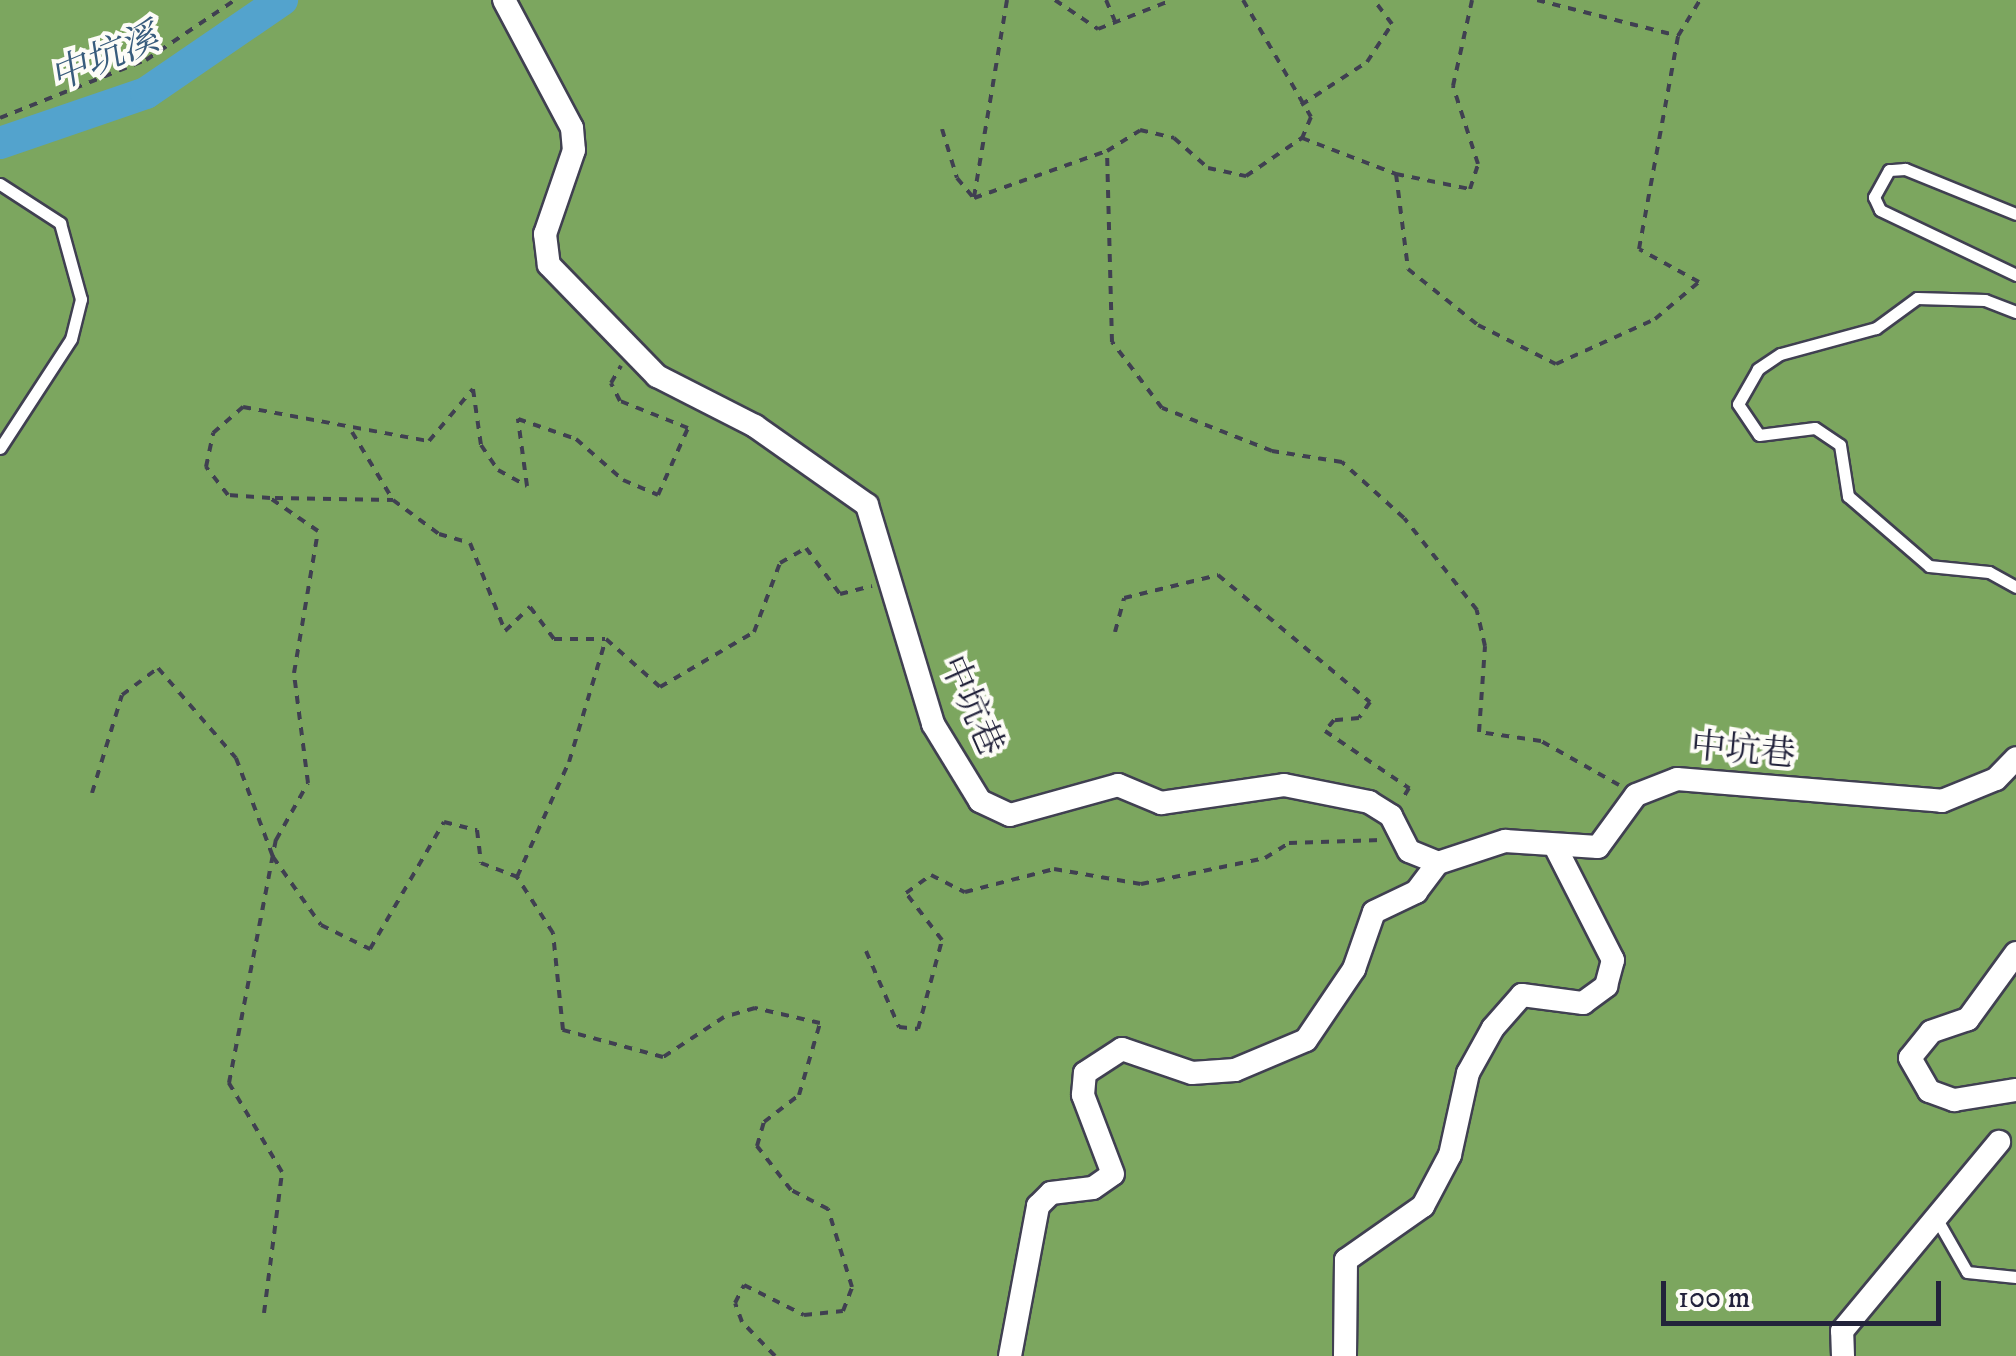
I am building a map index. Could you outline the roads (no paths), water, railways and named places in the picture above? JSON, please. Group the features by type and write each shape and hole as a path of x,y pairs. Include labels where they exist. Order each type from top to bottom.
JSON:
{"street":[{"name":"中坑巷","path":"504,0 572,128 574,150 545,234 548,265 630,352 867,506 886,583 958,772 980,801 1010,816 1118,785 1161,803 1284,785 1391,816 1409,851 1438,863"},
{"name":"中坑巷","path":"1555,846 1598,847 1636,795 1698,777 1942,801 1996,778 2016,758"},
{"path":"1010,1356 1038,1206 1051,1192 1093,1188 1113,1174 1083,1095 1084,1073 1122,1050 1192,1073 1236,1070 1306,1040 1354,968 1374,912 1416,892 1438,863 1504,840 1555,846 1612,960 1606,986 1583,1003 1522,996 1493,1028 1468,1073 1450,1155 1422,1206 1346,1260 1345,1356"},
{"path":"2016,953 1968,1019 1932,1032 1910,1058 1929,1091 1954,1100 2016,1090"},
{"path":"1843,1356 1842,1331 1935,1216 2010,1139"}],"lane":[{"path":"2016,214 1904,169 1889,170 1874,197 1880,210 2016,275"},
{"path":"0,184 60,223 81,300 71,338 0,448"},
{"path":"2016,312 1985,300 1917,298 1876,328 1780,354 1738,404 1759,435 1816,428 1840,444 1848,496 1929,566 1990,572 2016,587"},
{"path":"1935,1216 1967,1272 2016,1277"}],"waterway":[{"name":"中坑溪","path":"0,143 146,93 282,0"}]}
